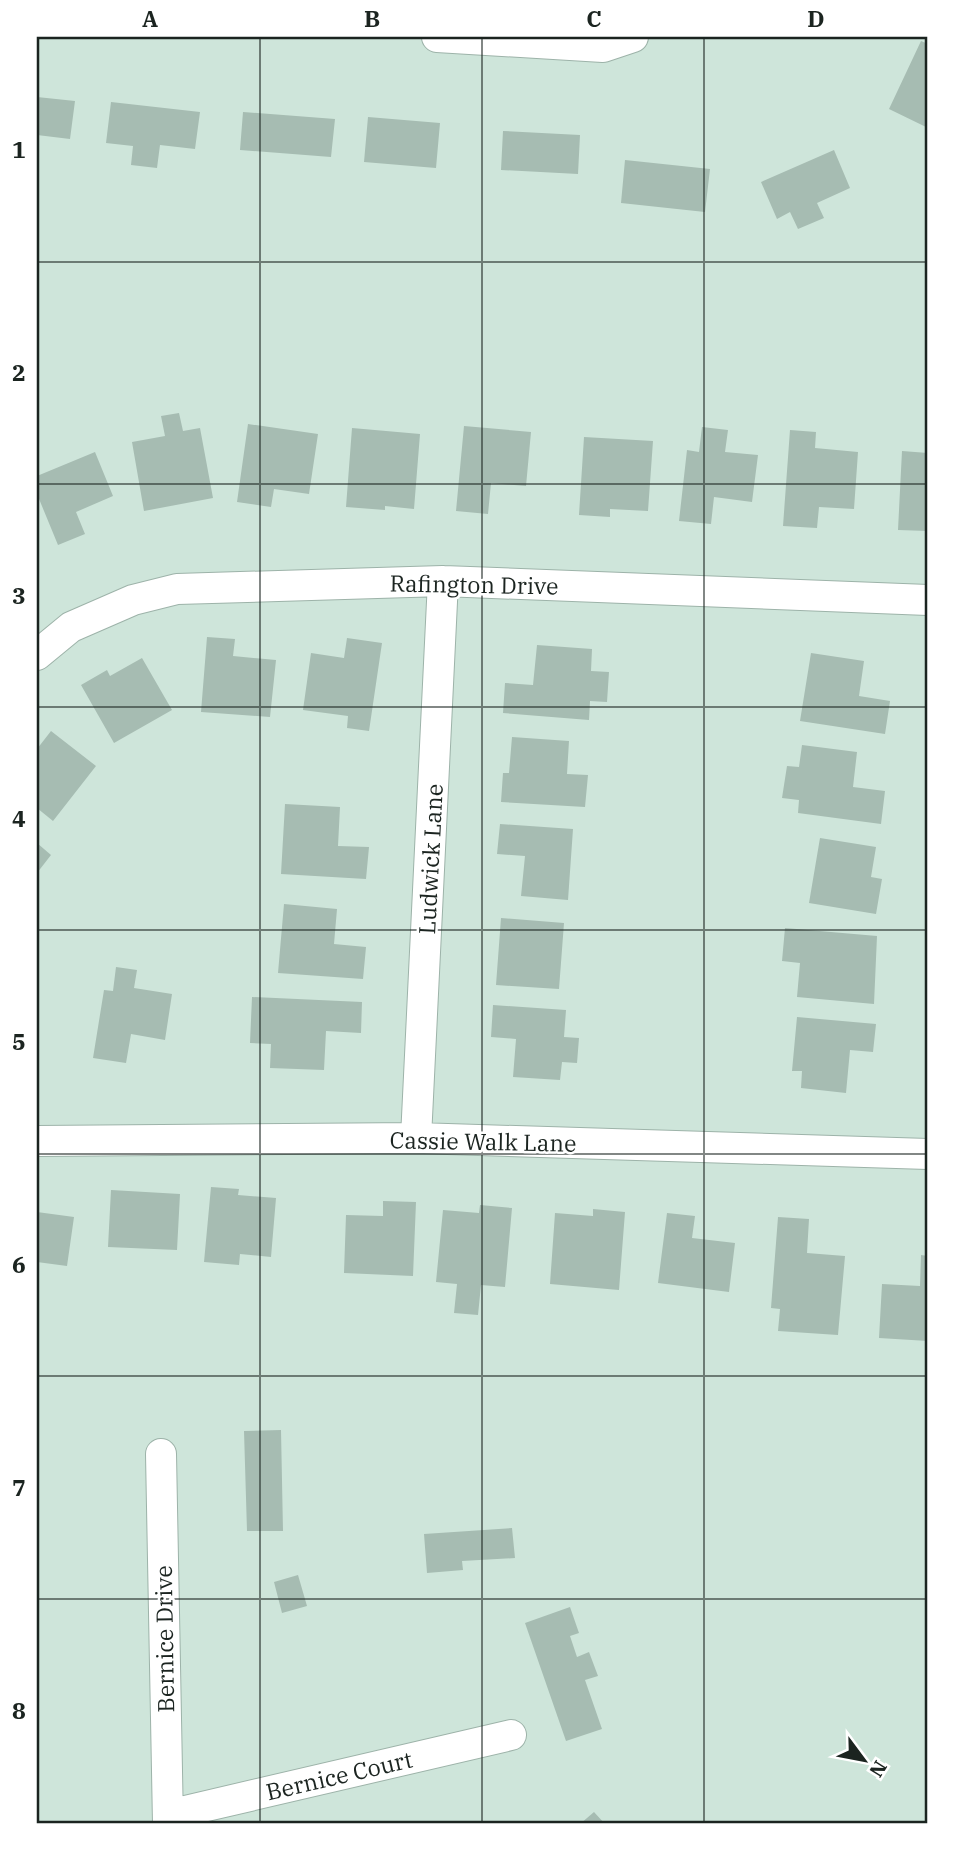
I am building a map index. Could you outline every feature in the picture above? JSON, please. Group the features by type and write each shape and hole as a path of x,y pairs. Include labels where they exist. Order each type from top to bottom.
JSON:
{"street":[{"path":"437,37 603,47 633,37"},
{"name":"Rafington Drive","path":"37,655 71,627 133,600 177,589 443,581 928,600"},
{"name":"Ludwick Lane","path":"416,1138 443,581"},
{"name":"Cassie Walk Lane","path":"37,1141 416,1138 928,1154"},
{"name":"Bernice Drive","path":"161,1454 168,1820"},
{"name":"Bernice Court","path":"168,1820 511,1735"}],"building":[{"path":"921,41 928,44 926,127 889,109"},
{"path":"37,97 75,101 70,139 37,135"},
{"path":"111,102 200,112 195,149 160,145 157,168 131,165 133,146 106,143"},
{"path":"243,112 335,119 331,157 240,150"},
{"path":"368,117 440,123 436,168 364,162"},
{"path":"503,131 580,135 578,174 501,170"},
{"path":"834,150 850,188 817,203 824,218 798,229 790,212 777,219 761,182"},
{"path":"625,160 710,169 705,212 621,203"},
{"path":"179,413 183,431 200,428 213,498 144,511 132,442 165,436 161,416"},
{"path":"248,424 318,434 309,494 274,489 271,507 237,502"},
{"path":"464,426 531,432 526,486 491,483 488,514 456,511"},
{"path":"702,427 728,430 725,452 758,455 752,502 714,497 711,524 679,521 687,450 699,452"},
{"path":"352,428 420,434 414,509 385,506 385,510 346,507"},
{"path":"790,430 816,432 815,448 858,452 854,509 819,507 817,528 783,526"},
{"path":"584,437 653,441 648,511 610,509 610,517 579,515"},
{"path":"902,451 928,453 928,531 898,530"},
{"path":"95,452 113,496 76,512 85,534 58,545 37,494 37,476"},
{"path":"207,637 235,639 233,656 276,660 270,717 201,712"},
{"path":"347,638 382,643 369,731 347,728 348,716 303,710 311,653 344,658"},
{"path":"537,645 592,649 591,671 609,672 607,702 590,701 589,720 503,713 505,683 533,685"},
{"path":"811,653 864,661 859,696 890,701 885,734 800,721"},
{"path":"142,658 172,710 114,743 81,685 107,670 110,676"},
{"path":"51,731 96,766 53,821 37,808 37,749"},
{"path":"512,737 569,741 567,774 588,775 585,807 501,802 503,773 509,773"},
{"path":"802,745 857,752 853,787 885,791 881,824 798,813 799,800 782,798 787,766 799,767"},
{"path":"285,804 340,807 338,846 369,847 366,879 281,874"},
{"path":"500,824 573,829 568,900 521,896 525,856 497,854"},
{"path":"820,838 876,847 871,877 882,879 876,914 809,903"},
{"path":"37,843 51,855 37,873"},
{"path":"284,904 337,909 334,944 366,947 363,979 278,973"},
{"path":"501,918 564,923 559,989 496,985"},
{"path":"785,928 877,936 874,1004 797,997 800,963 782,961"},
{"path":"116,967 137,970 134,988 172,994 165,1040 131,1034 126,1063 93,1058 104,990 113,991"},
{"path":"252,997 362,1002 361,1033 326,1031 324,1070 270,1068 271,1044 250,1043"},
{"path":"493,1005 566,1010 564,1037 579,1038 577,1063 562,1062 560,1080 513,1077 516,1039 491,1037"},
{"path":"797,1017 876,1024 873,1052 850,1050 846,1093 801,1088 802,1071 792,1071"},
{"path":"211,1187 239,1189 238,1195 276,1198 271,1257 240,1254 239,1265 204,1262"},
{"path":"111,1190 180,1194 177,1250 108,1247"},
{"path":"383,1201 416,1202 413,1276 344,1273 346,1215 383,1216"},
{"path":"480,1205 512,1208 505,1287 481,1285 478,1315 454,1313 457,1284 436,1282 443,1210 479,1213"},
{"path":"593,1209 625,1212 619,1290 550,1284 555,1213 593,1216"},
{"path":"37,1212 74,1217 67,1266 37,1262"},
{"path":"667,1213 695,1216 692,1238 735,1243 729,1292 658,1283"},
{"path":"778,1217 809,1219 807,1253 845,1256 838,1335 778,1331 780,1309 771,1308"},
{"path":"921,1255 928,1256 928,1341 879,1338 882,1284 920,1286"},
{"path":"281,1430 283,1531 247,1531 244,1431"},
{"path":"512,1528 515,1558 462,1561 463,1570 427,1573 424,1534"},
{"path":"298,1575 307,1606 282,1613 274,1582"},
{"path":"570,1607 579,1633 570,1636 577,1657 589,1652 598,1676 585,1680 602,1729 566,1741 525,1623"},
{"path":"594,1812 605,1824 580,1824"}]}
